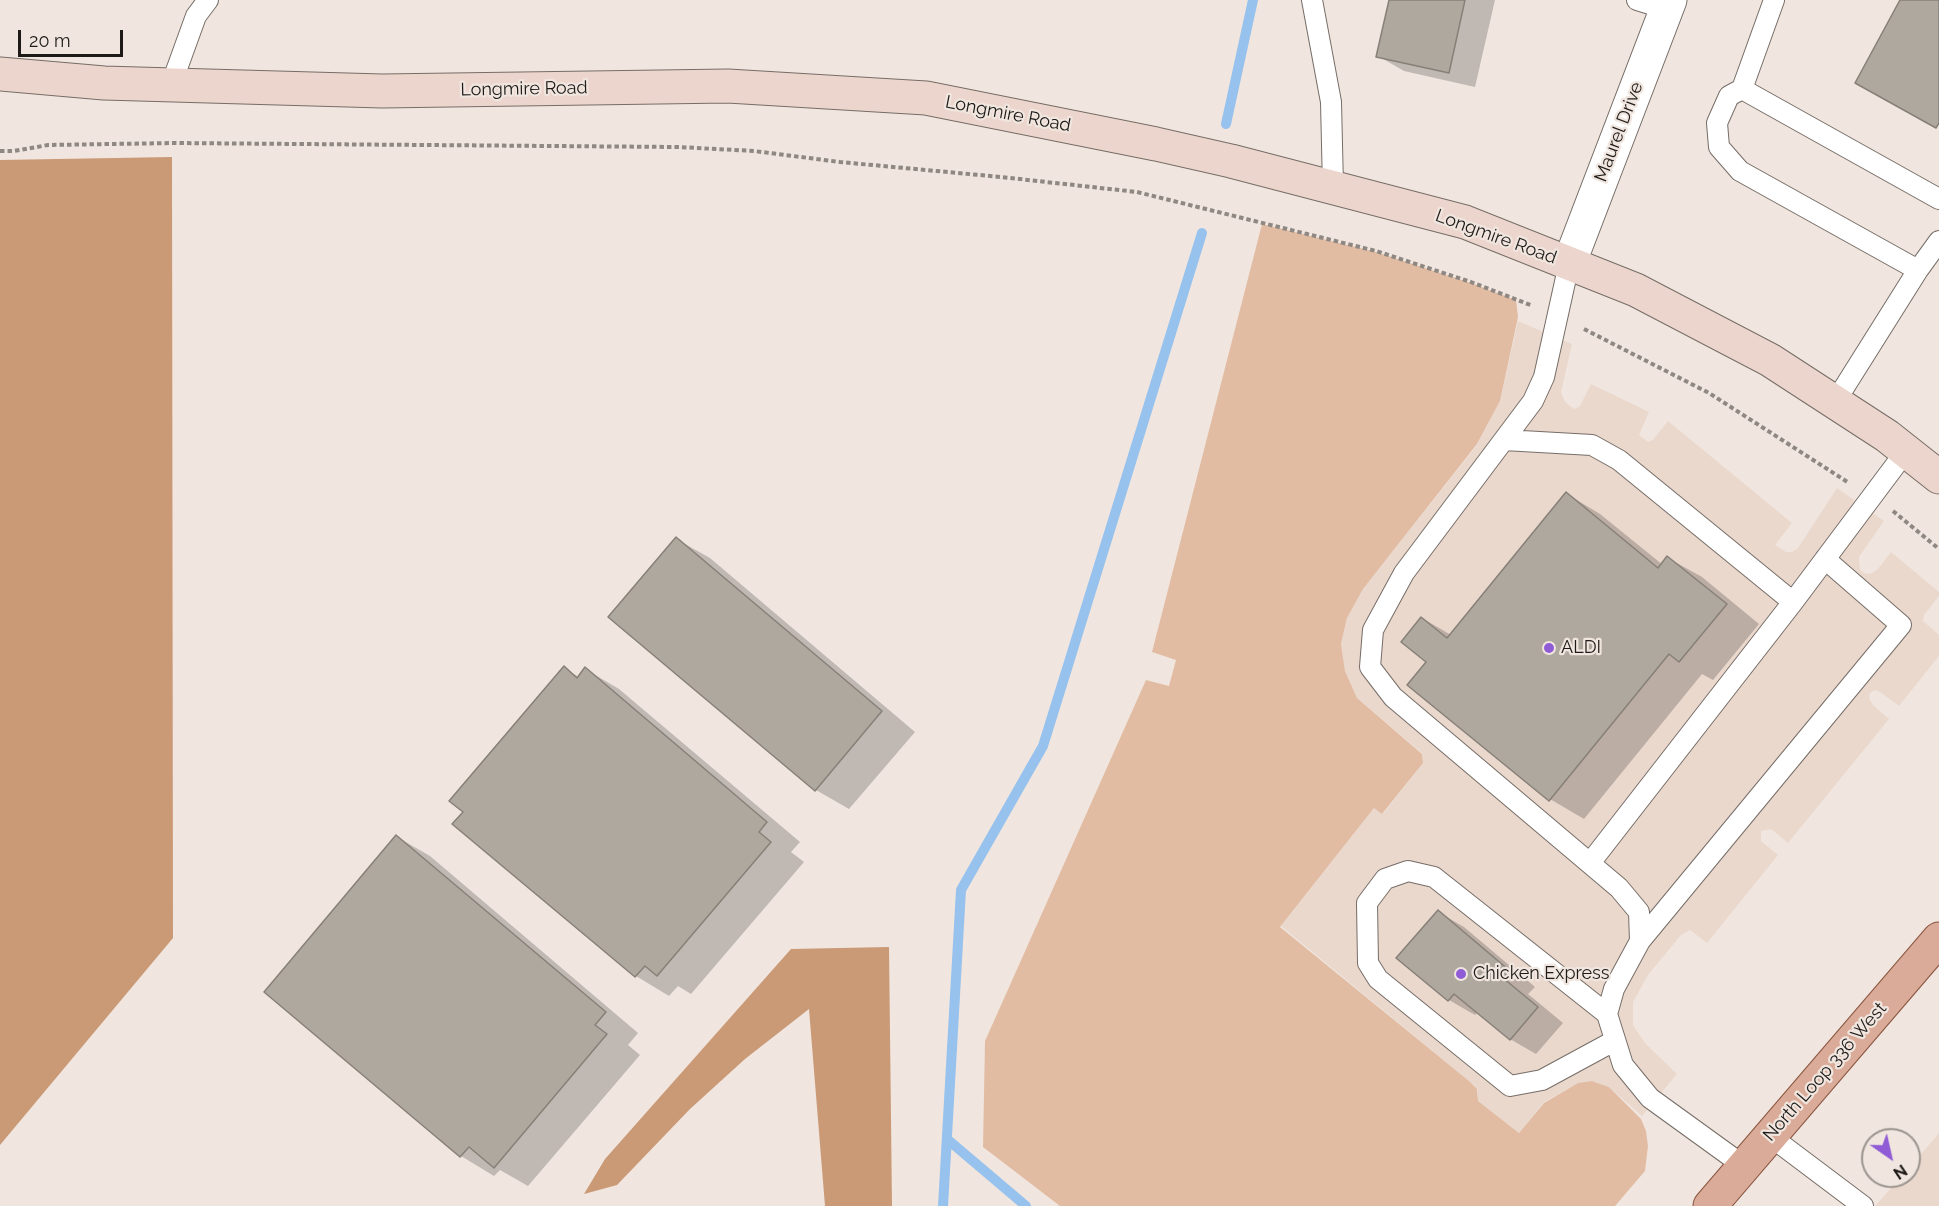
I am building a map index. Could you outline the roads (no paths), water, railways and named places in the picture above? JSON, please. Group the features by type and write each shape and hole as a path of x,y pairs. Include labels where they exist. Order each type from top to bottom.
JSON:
{"main road":[{"name":"Longmire Road","path":"0,74 104,84 382,91 728,86 926,98 1156,144 1465,222 1636,290 1770,360 1906,451 1939,477"},
{"name":"North Loop 336 West","path":"1710,1206 1939,939"}],"street":[{"name":"Maurel Drive","path":"1569,264 1658,3"}],"lane":[{"path":"171,85 196,16 208,0"},
{"path":"1312,0 1331,102 1333,187"},
{"path":"1774,0 1742,89 1729,96 1717,123 1719,147 1740,171 1918,270"},
{"path":"1742,89 1939,199"},
{"path":"1835,402 1918,270 1939,242"},
{"path":"1569,264 1544,377 1533,401 1404,573 1373,630 1370,667 1393,698 1619,888 1639,912 1640,940"},
{"path":"1504,440 1592,445 1619,460 1792,602"},
{"path":"1590,863 1906,451"},
{"path":"1744,1166 1650,1098 1623,1065 1607,1014 1614,989 1640,940 1901,625 1825,559"},
{"path":"1607,1014 1434,877 1408,871 1385,879 1367,903 1368,963 1378,979 1510,1086 1542,1080 1614,1041"},
{"path":"1770,1136 1863,1206"}],"waterway":[{"path":"1226,124 1253,0"},
{"path":"943,1206 961,890 1043,746 1202,233"},
{"path":"947,1139 1026,1206"}],"place":[{"name":"ALDI","path":"1549,648"},
{"name":"Chicken Express","path":"1461,974"}]}
